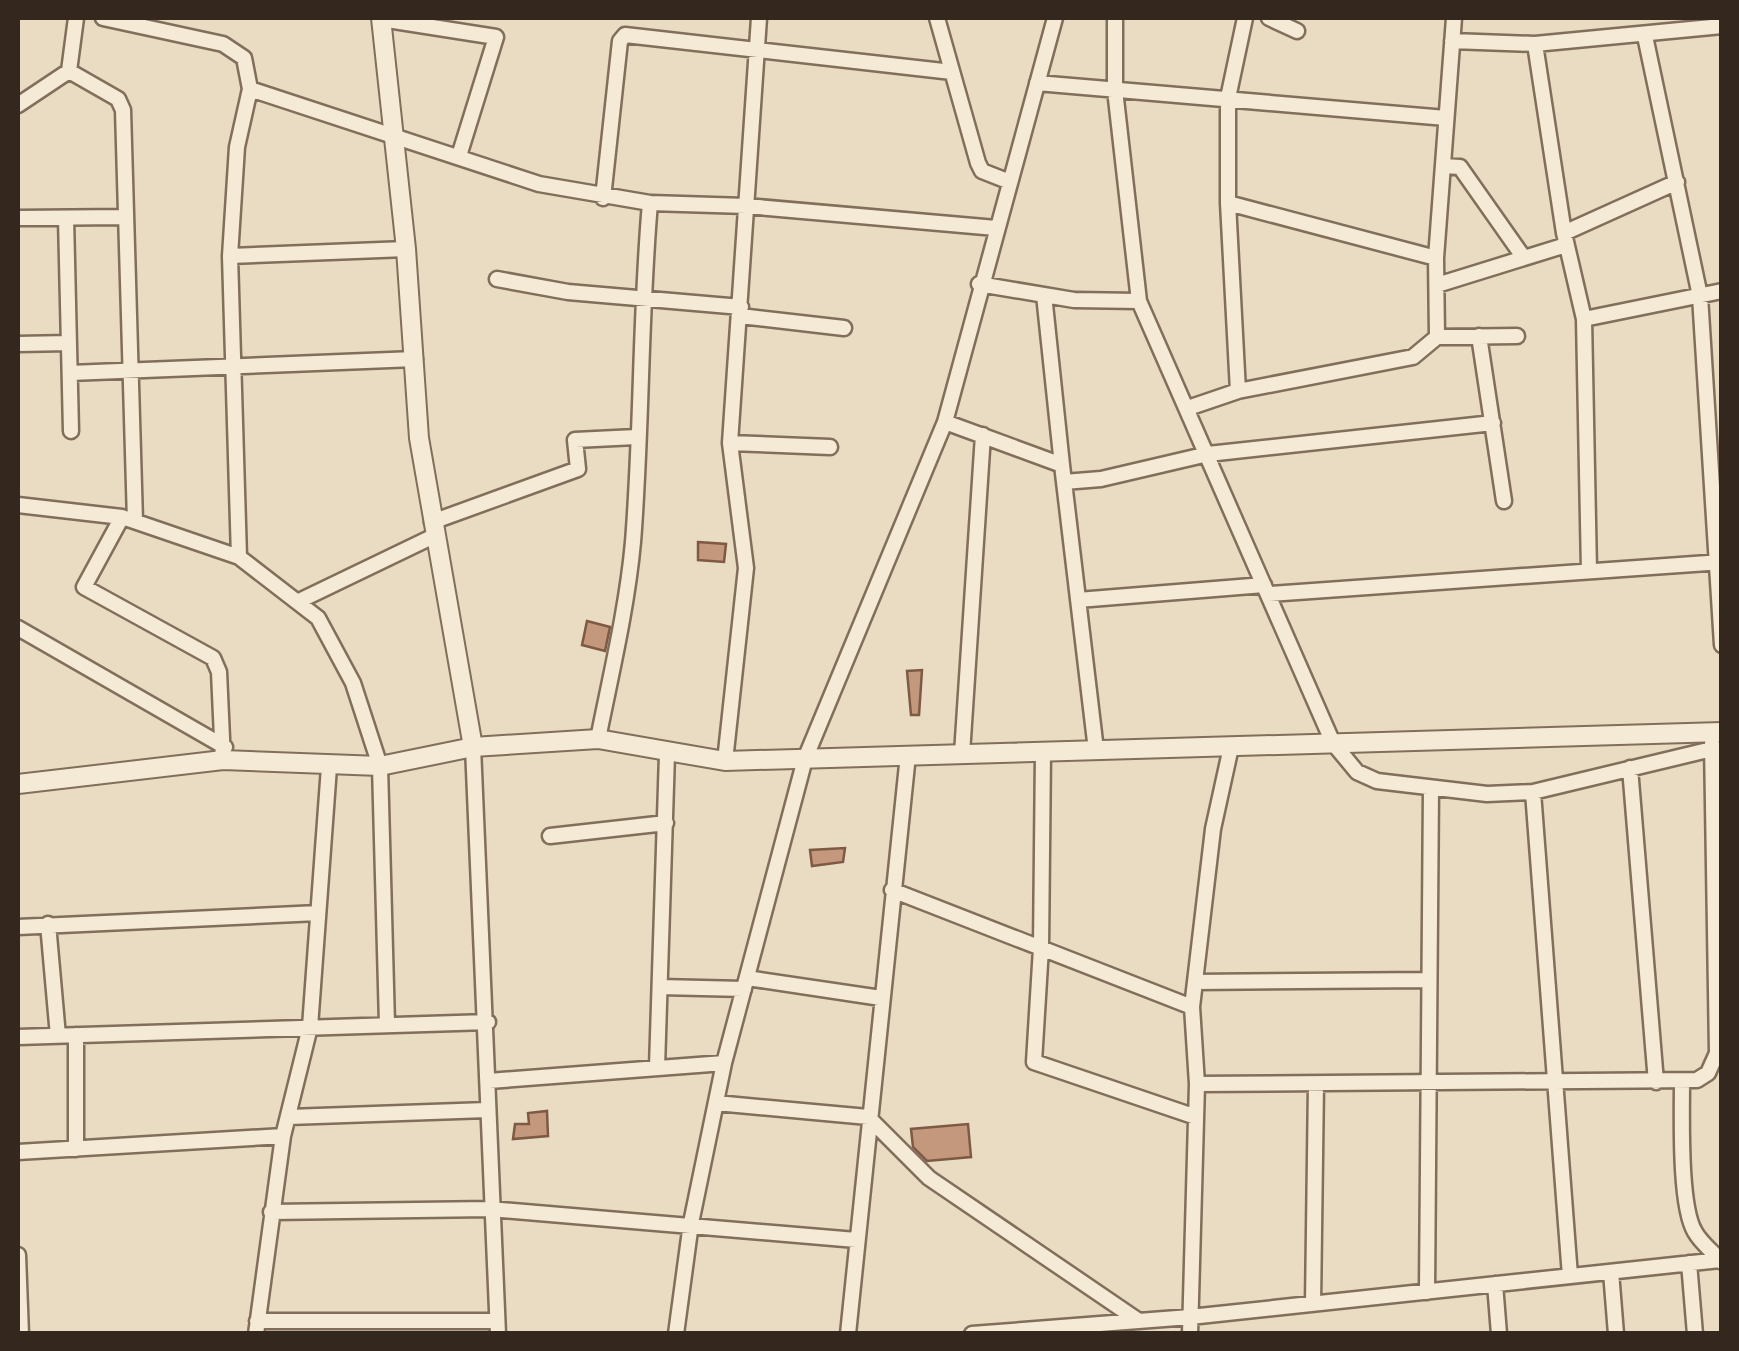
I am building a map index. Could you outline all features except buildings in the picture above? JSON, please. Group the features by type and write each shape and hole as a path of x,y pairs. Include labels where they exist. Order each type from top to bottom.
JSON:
{"street":[{"path":"18,105 69,71 76,18"},
{"path":"103,18 236,50 244,58 250,90 236,148 230,256 239,558"},
{"path":"329,767 310,1027 283,1136 256,1327 498,1327 490,1209 488,1022 474,747 419,438 406,249 381,18 496,37 459,156"},
{"path":"725,760 746,568 730,443 759,18"},
{"path":"938,18 978,164 989,175 1010,182"},
{"path":"676,1334 690,1224 724,1063 805,758 944,422 1055,18"},
{"path":"1115,18 1115,90 1139,301 1333,743 1356,772 1377,782 1487,794 1533,792 1630,768 1715,738"},
{"path":"1238,391 1228,203 1228,98 1244,18"},
{"path":"1269,18 1297,31"},
{"path":"1437,336 1436,258 1454,18"},
{"path":"1452,41 1535,44 1722,26"},
{"path":"602,198 620,41 624,36 952,72"},
{"path":"1645,36 1700,296 1722,645"},
{"path":"1535,44 1565,239 1584,318 1589,571"},
{"path":"69,71 121,102 133,370 128,519 84,587 213,658 219,672 224,754"},
{"path":"1037,84 1446,118"},
{"path":"250,90 539,184 602,198 996,228"},
{"path":"1443,166 1460,167 1524,258"},
{"path":"1437,285 1524,258 1677,182"},
{"path":"598,739 631,562 641,299 650,203"},
{"path":"1228,203 1436,258"},
{"path":"18,218 124,216"},
{"path":"66,218 71,431"},
{"path":"230,256 406,249"},
{"path":"497,279 844,328"},
{"path":"979,284 1044,295 1139,301"},
{"path":"1584,318 1722,291"},
{"path":"1044,295 1096,750"},
{"path":"1188,408 1238,391 1413,357 1437,336 1517,336"},
{"path":"1480,336 1504,501"},
{"path":"18,344 69,343"},
{"path":"70,372 414,358"},
{"path":"944,422 1062,465"},
{"path":"1064,482 1101,480 1208,454 1493,423"},
{"path":"962,754 983,435"},
{"path":"299,601 433,529 578,469 574,440 636,437"},
{"path":"730,443 830,447"},
{"path":"18,505 128,519 239,558 318,618 340,656 380,766 387,1024"},
{"path":"1078,600 1719,562"},
{"path":"18,628 224,754"},
{"path":"18,784 224,754 329,767 380,766 474,747 598,739 667,754 725,760 1333,743 1715,738"},
{"path":"1197,1084 1682,1082 1708,1073 1717,1052 1715,738"},
{"path":"1190,1334 1197,1084 1192,1007 1213,829 1231,747"},
{"path":"1042,752 1041,948 1034,1056 1038,1066 1196,1117"},
{"path":"657,1067 667,754"},
{"path":"848,1334 908,755"},
{"path":"1630,768 1656,1082"},
{"path":"1427,1292 1431,788"},
{"path":"1533,792 1570,1276"},
{"path":"550,836 666,823"},
{"path":"892,890 1192,1007"},
{"path":"18,927 318,913"},
{"path":"48,924 58,1036"},
{"path":"1195,982 1429,980"},
{"path":"660,988 745,983 881,998"},
{"path":"18,1037 488,1022"},
{"path":"76,1036 76,1150"},
{"path":"489,1081 724,1063"},
{"path":"1682,1082 1681,1134 1690,1218 1695,1232 1721,1261"},
{"path":"1313,1304 1316,1084"},
{"path":"716,1103 868,1117 929,1178 1139,1321"},
{"path":"289,1117 487,1110"},
{"path":"18,1152 283,1136"},
{"path":"271,1212 490,1209 856,1240"},
{"path":"18,1255 21,1334"},
{"path":"972,1334 1094,1329 1139,1321 1721,1261"},
{"path":"1689,1263 1695,1334"},
{"path":"1610,1272 1616,1334"},
{"path":"1494,1284 1499,1334"}]}
